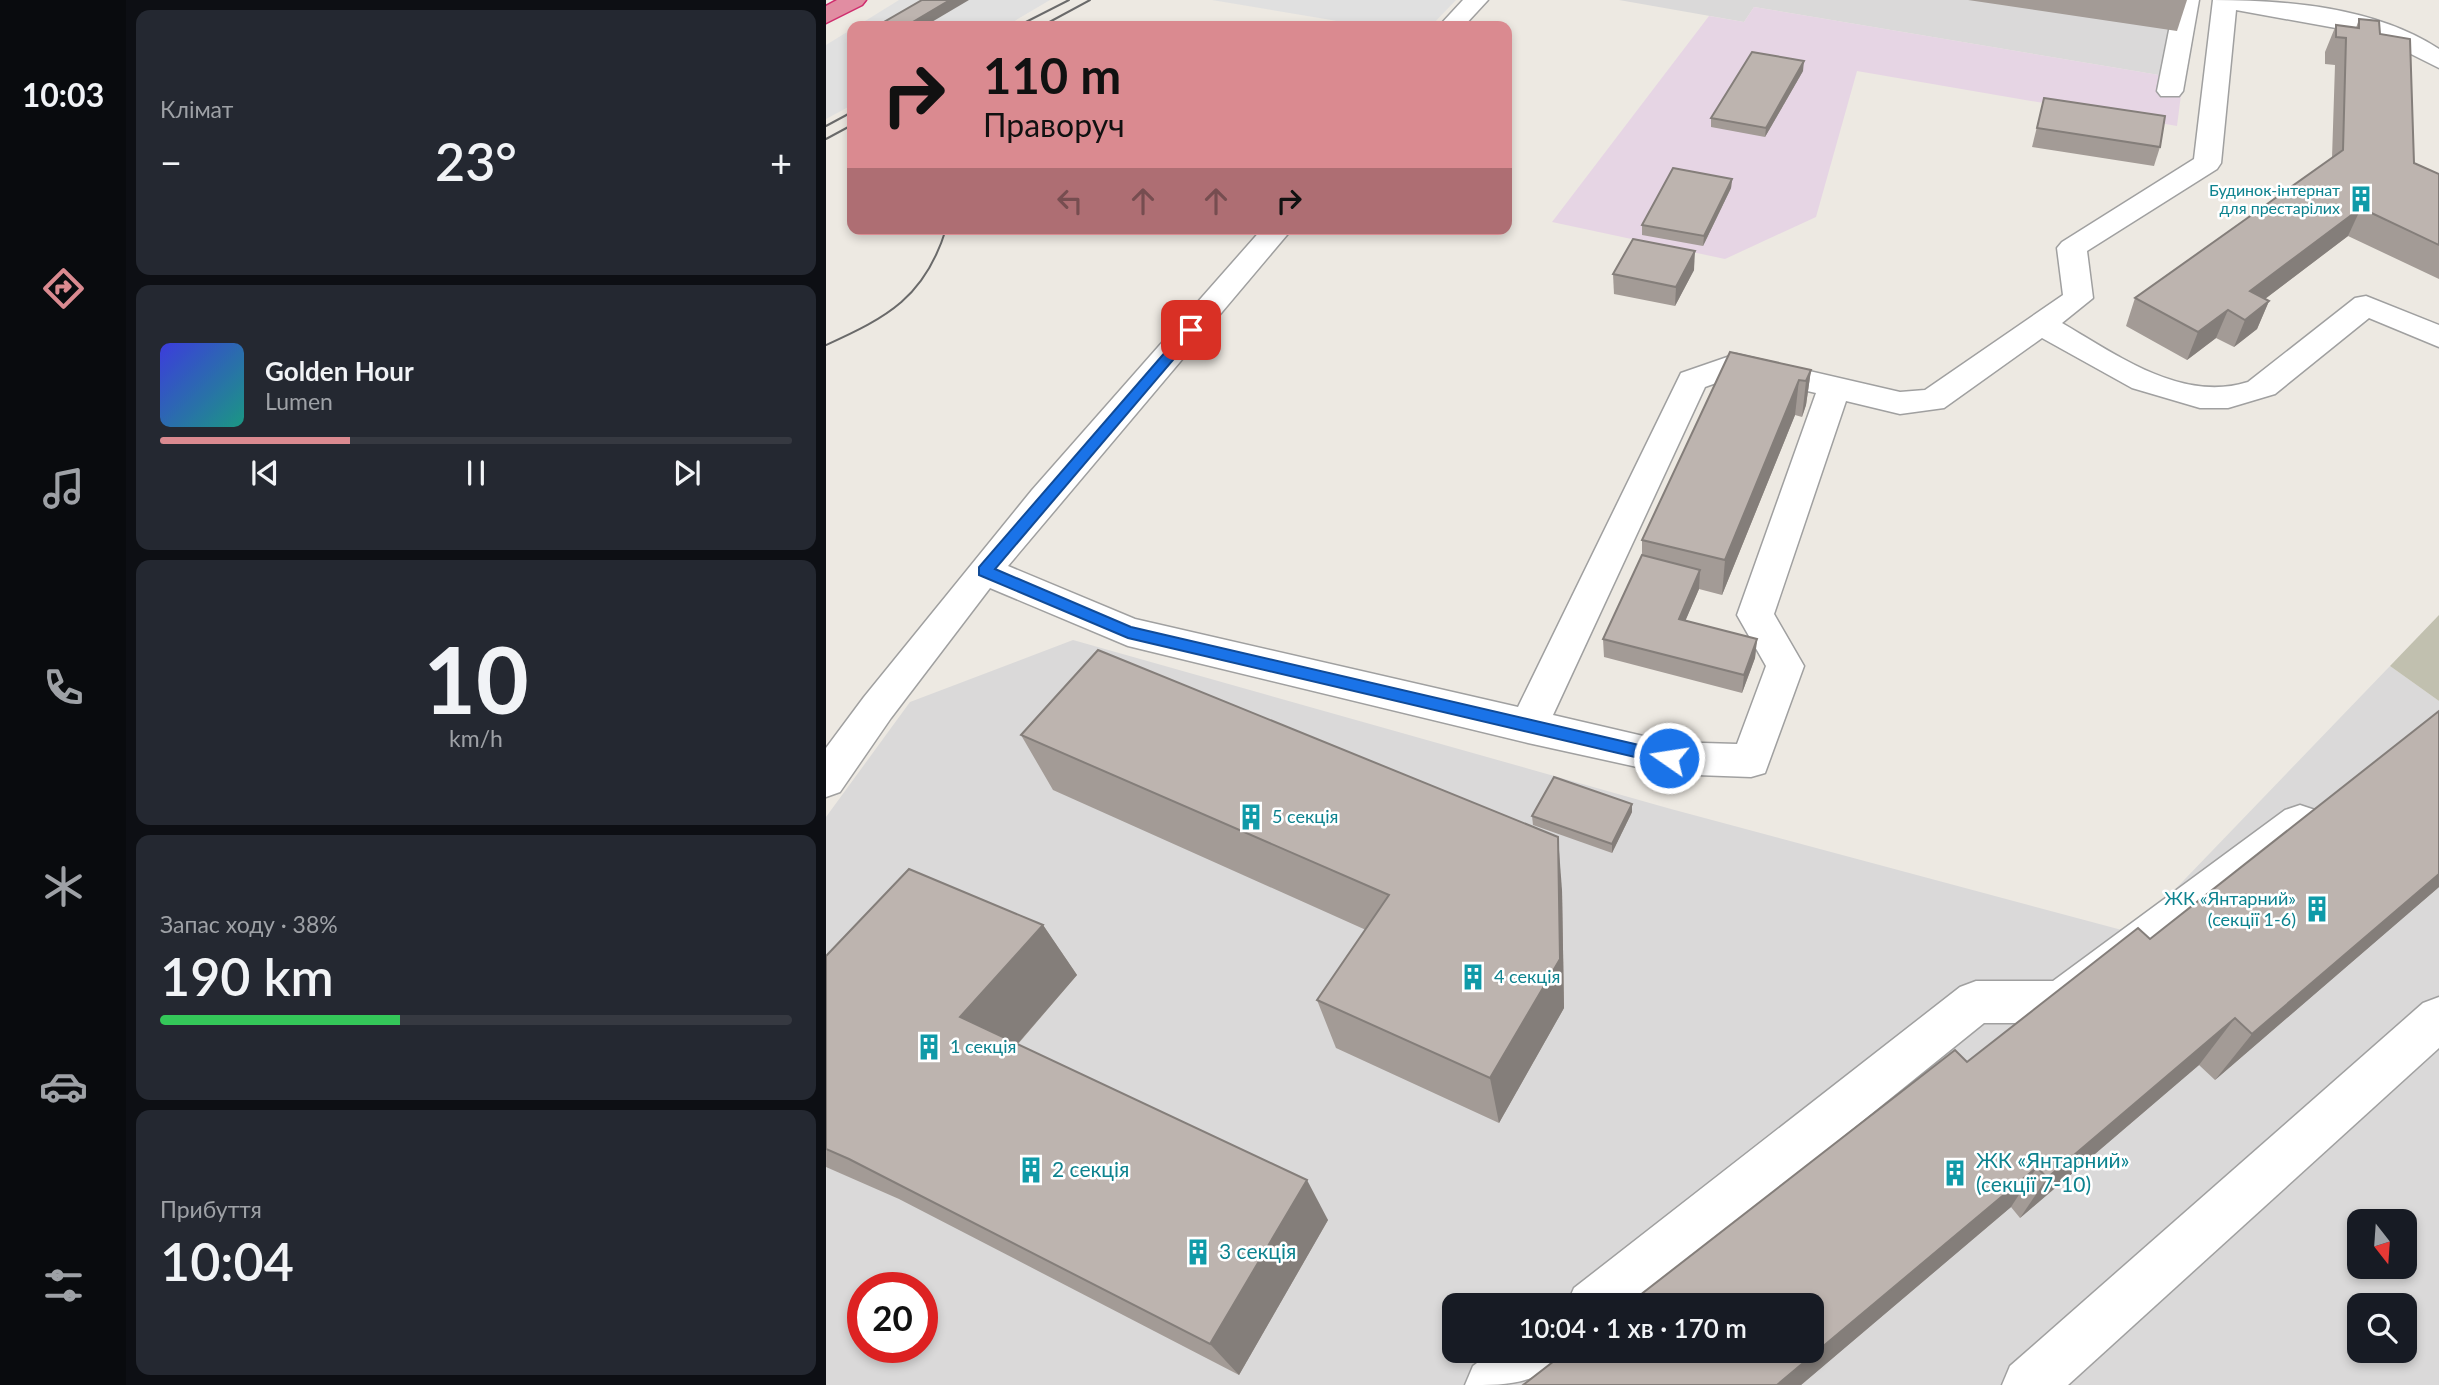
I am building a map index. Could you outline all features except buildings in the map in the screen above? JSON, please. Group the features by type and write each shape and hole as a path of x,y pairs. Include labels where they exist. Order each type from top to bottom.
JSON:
{"highway":[{"path":"826,16 854,0"}],"lane":[{"path":"1456,21 1476,0"},
{"path":"2170,91 2187,0"},
{"path":"1528,727 1692,380 1736,365 1900,403 1933,400 2078,298 2072,248 2207,163 2225,0 2351,23 2402,39 2439,60"},
{"path":"826,780 876,707 985,571 1273,235"},
{"path":"2041,324 2143,380 2173,391 2205,397 2235,396 2258,391 2366,305 2439,337"},
{"path":"985,571 1128,632 1669,758 1751,761 1785,666 1755,615 1834,388"},
{"path":"1608,1293 1976,1002 2061,1002 2328,802"},
{"path":"2029,1385 2439,1018"},
{"path":"1492,1385 1520,1363"}],"shaded area":[{"path":"899,0 1050,0 1014,21 865,21"},
{"path":"1212,0 1456,0 1436,21 1337,21"},
{"path":"1619,0 2194,0 2183,79 1754,7 1744,22"},
{"path":"1754,7 2183,79 2177,126 1857,71 1816,217 1725,259 1552,222 1709,16 1744,22"},
{"path":"847,32 847,108 826,119 826,45"},
{"path":"2439,615 2439,701 2390,666"},
{"path":"1073,640 1671,809 2133,933 2390,666 2439,701 2439,1385 826,1385 826,817 910,702"}],"tram line":[{"path":"1028,21 1069,0"},
{"path":"1051,21 1090,0"},
{"path":"826,126 847,115"},
{"path":"826,139 847,128"},
{"path":"826,345 868,325 901,302 927,272 944,235"}],"place":[{"name":"Будинок-інтернат для престарілих","path":"2361,199"},
{"name":"5 секція","path":"1251,817"},
{"name":"ЖК «Янтарний» (секції 1-6)","path":"2317,909"},
{"name":"4 секція","path":"1473,977"},
{"name":"1 секція","path":"929,1047"},
{"name":"2 секція","path":"1031,1170"},
{"name":"ЖК «Янтарний» (секції 7-10)","path":"1955,1173"},
{"name":"3 секція","path":"1198,1252"}],"route":[{"path":"1191,330 985,571 1128,632 1403,699 1669,758"}]}
